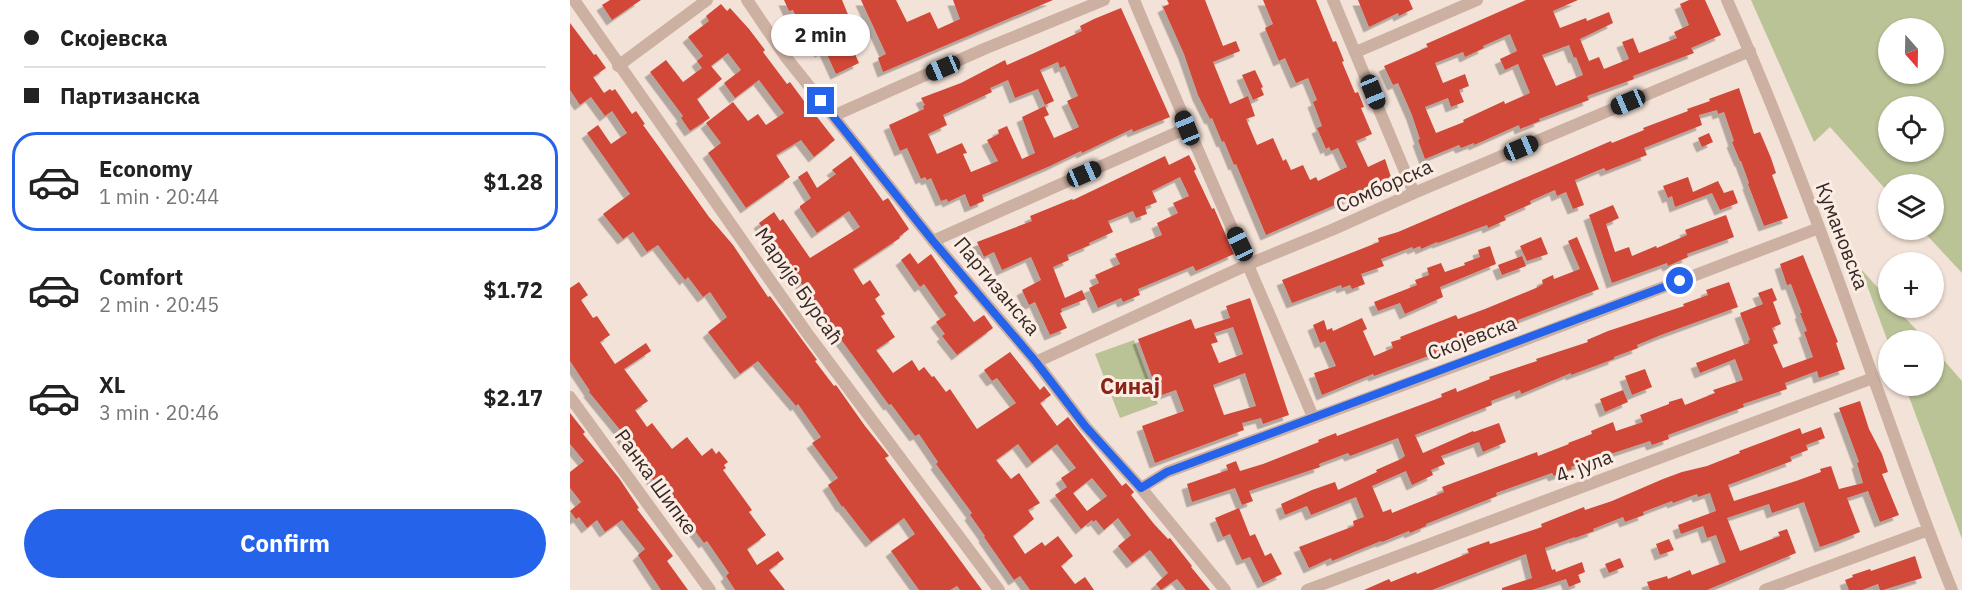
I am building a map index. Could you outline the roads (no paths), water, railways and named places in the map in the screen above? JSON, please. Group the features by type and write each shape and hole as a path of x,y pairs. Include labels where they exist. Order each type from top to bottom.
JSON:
{"street":[{"name":"Марије Бурсаћ","path":"574,0 807,333 999,590"},
{"path":"618,66 707,0"},
{"name":"Партизанска","path":"747,0 785,56 933,241 1036,362 1085,426 1141,488 1225,590"},
{"path":"833,116 1104,0"},
{"path":"1134,0 1313,417"},
{"path":"1333,0 1414,193"},
{"path":"1356,52 1477,0"},
{"name":"Кумановска","path":"1727,0 1750,51 1819,228 1928,530 1952,590"},
{"name":"Сомборска","path":"1036,362 1249,264 1750,51"},
{"path":"933,241 1187,128"},
{"name":"Скојевска","path":"1141,488 1167,472 1819,228"},
{"name":"4. јула","path":"1307,590 1874,378"},
{"name":"Ранка Шипке","path":"570,397 710,590"},
{"path":"1765,590 1778,588 1928,530"}],"district":[{"name":"Синај","path":"1130,386"}]}
